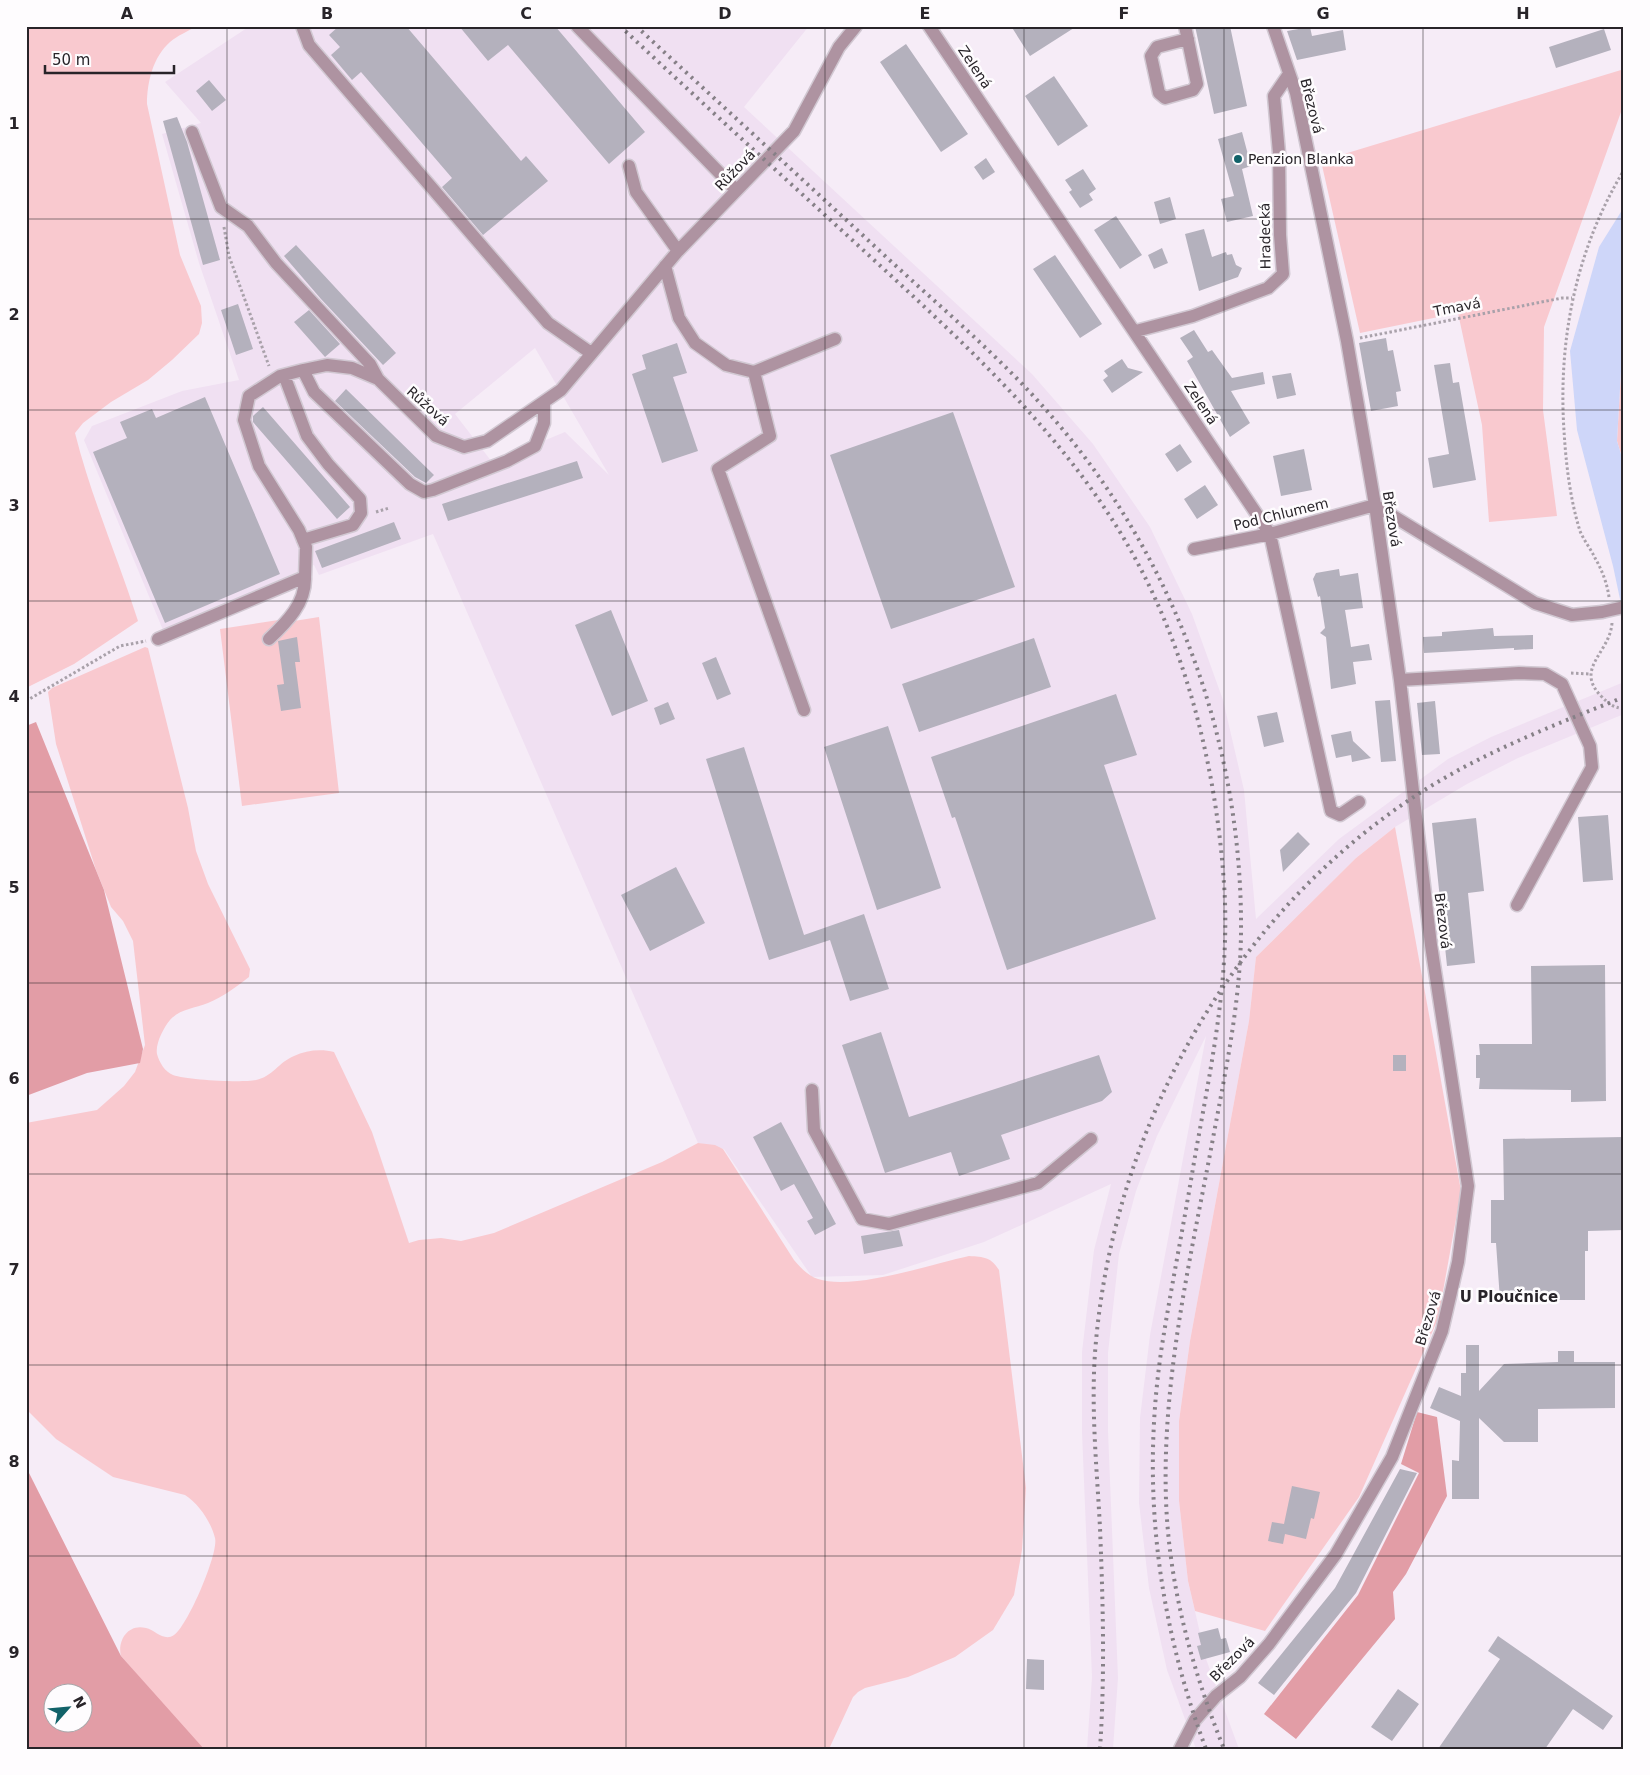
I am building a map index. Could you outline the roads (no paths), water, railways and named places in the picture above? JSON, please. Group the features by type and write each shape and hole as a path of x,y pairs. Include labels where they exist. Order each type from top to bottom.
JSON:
{"street":[{"path":"302,26 309,44 548,323 592,353"},
{"path":"577,26 736,190"},
{"name":"Růžová","path":"269,639 290,620 305,590 306,547 299,530 259,466 244,420 249,396 282,376 303,370 327,365 352,368 378,379 436,436 464,447 487,442 561,390 678,251 794,131 839,47 856,26"},
{"name":"Zelená","path":"929,26 1136,331 1270,534 1331,811 1340,815 1360,802"},
{"name":"Březová","path":"1180,1749 1195,1720 1216,1696 1240,1677 1269,1644 1336,1554 1387,1465 1442,1331 1458,1262 1468,1186 1431,945 1400,680 1375,505 1347,341 1296,93 1273,26"},
{"path":"1187,33 1198,84 1193,90 1165,98 1159,94 1151,56 1157,47 1187,33"},
{"name":"Hradecká","path":"1136,331 1193,316 1268,288 1283,274 1280,235 1279,153 1274,96 1289,74"},
{"path":"192,132 221,207 248,226 276,263 370,364 378,379"},
{"path":"629,166 636,192 678,251"},
{"path":"665,266 680,318 695,343 726,365 754,372 835,339"},
{"path":"303,370 314,392 410,484 424,492 434,490 507,461 535,446 544,423 544,402"},
{"path":"754,372 770,436 718,469 804,710"},
{"path":"282,376 307,436 328,464 360,499 361,513 353,525 303,540"},
{"path":"1375,505 1535,603 1572,615 1624,607"},
{"name":"Pod Chlumem","path":"1194,549 1270,534 1375,505"},
{"path":"158,639 304,577"},
{"path":"1400,680 1519,673 1545,674 1562,684 1590,746 1592,767 1517,905"},
{"path":"812,1090 814,1130 862,1220 889,1224 1038,1183 1091,1139"}],"water":[{"path":"1624,207 1624,319 1617,441 1624,464 1624,618 1613,566 1577,430 1570,351 1599,247"}],"railway":[{"path":"620,26 943,324 1040,424 1070,460 1123,537 1145,577 1164,618 1180,661 1194,705 1214,794 1224,884 1224,955 1212,1062 1164,1333 1153,1439 1153,1492 1157,1544 1164,1595 1175,1647 1206,1749"},
{"path":"636,26 970,333 1053,418 1096,473 1135,532 1167,594 1194,659 1215,726 1230,794 1239,864 1241,934 1238,988 1230,1042 1186,1280 1173,1368 1168,1412 1166,1500 1172,1564 1184,1627 1192,1658 1224,1749"},
{"path":"1100,1749 1103,1694 1103,1638 1100,1528 1094,1419 1095,1353 1107,1267 1128,1183 1159,1102 1199,1025 1248,953 1305,887 1369,829 1441,780 1485,756 1624,697"}],"place":[{"name":"Penzion Blanka","path":"1238,159"}],"district":[{"name":"U Ploučnice","path":"1509,1297"}]}
